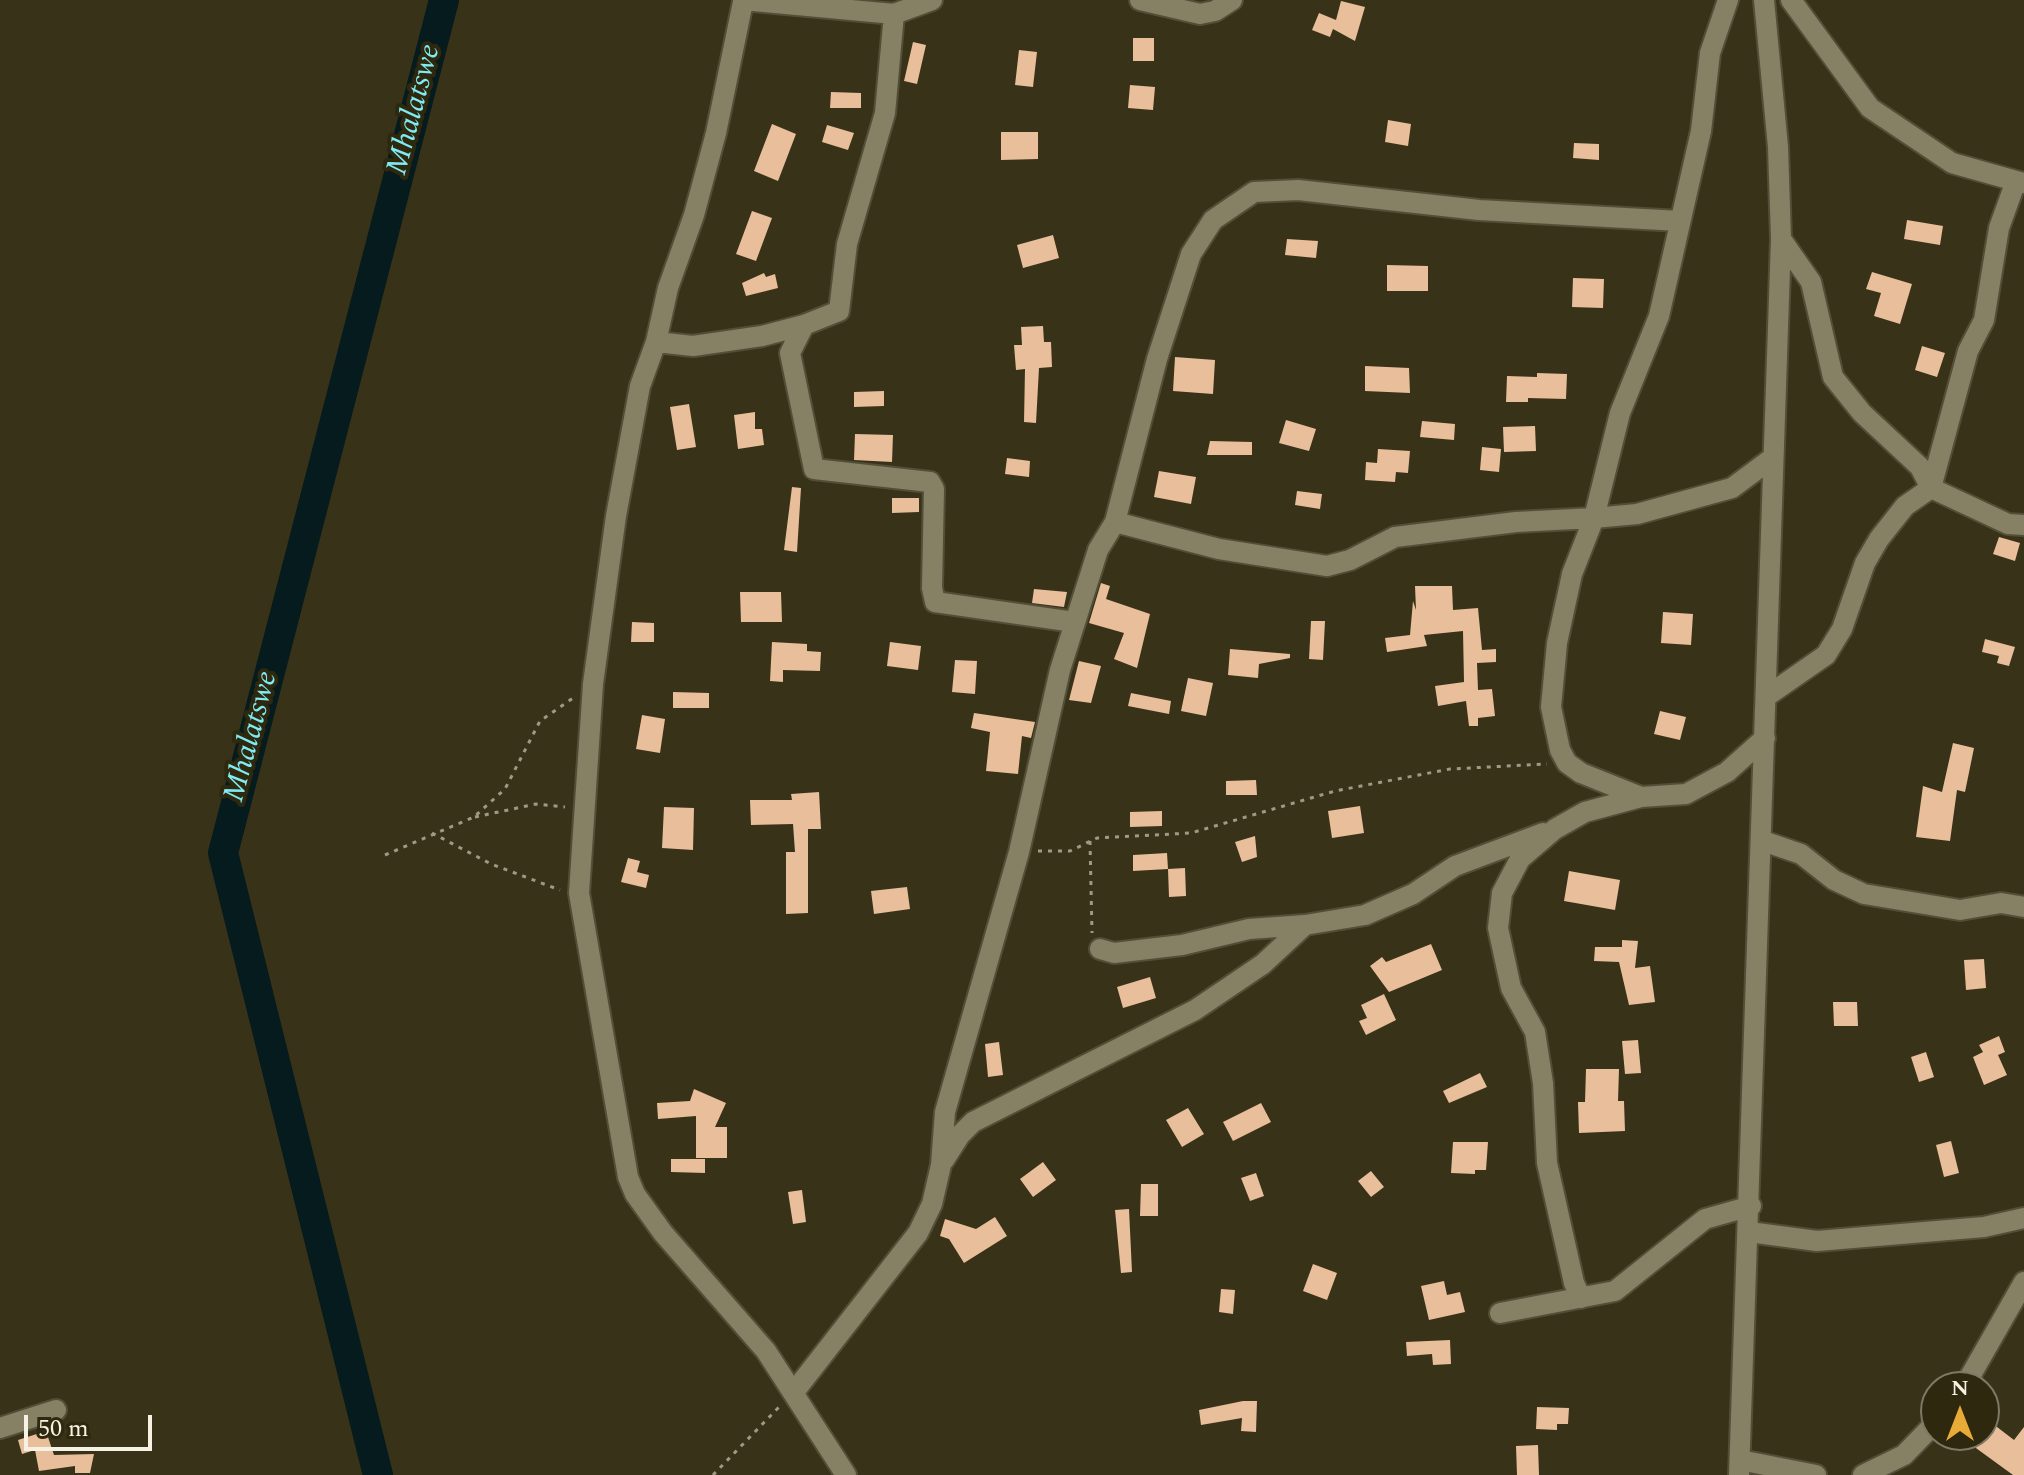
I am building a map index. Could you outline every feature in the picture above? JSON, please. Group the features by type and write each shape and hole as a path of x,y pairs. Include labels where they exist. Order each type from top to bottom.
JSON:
{"street":[{"path":"846,1475 766,1351 663,1233 635,1194 628,1177 579,893 593,684 626,454 640,386 656,342 668,288 694,215 716,133 743,1 894,14 932,0"},
{"path":"1140,0 1200,14 1215,11 1232,0"},
{"path":"1641,797 1581,773 1567,763 1560,750 1551,707 1557,643 1572,574 1594,518 1620,413 1659,316 1701,131 1710,53 1728,0"},
{"path":"1764,0 1778,147 1781,239 1771,459 1763,841 1740,1468 1816,1475"},
{"path":"1767,696 1826,655 1842,629 1865,563 1879,539 1905,506 1931,488 1968,351 1984,320 1999,228 2020,182 1952,163 1870,108 1791,0"},
{"path":"656,342 693,346 804,325 839,311 847,244 885,113 894,14"},
{"path":"794,1392 918,1233 932,1204 941,1165 945,1112 1019,852 1074,622 1098,550 1115,522 1157,359 1191,254 1213,220 1254,192 1298,190 1479,210 1680,221"},
{"path":"1781,239 1811,282 1833,377 1862,413 1920,467 1931,488 2008,524 2024,525"},
{"path":"804,325 790,353 814,469 930,482 934,489 932,588 935,602 1074,622"},
{"path":"1115,522 1219,549 1327,566 1350,560 1395,537 1516,522 1637,514 1732,488 1771,459"},
{"path":"1100,949 1114,953 1182,945 1276,925 1305,925 1365,915 1413,894 1455,866 1555,829 1585,812 1641,797 1686,794 1727,772 1765,738"},
{"path":"1555,829 1520,859 1502,893 1498,928 1511,988 1535,1032 1543,1083 1547,1163 1574,1283 1581,1298"},
{"path":"1763,841 1801,854 1834,880 1864,894 1960,910 2001,903 2024,907"},
{"path":"941,1165 960,1135 973,1122 1195,1010 1263,964 1305,925"},
{"path":"1500,1313 1615,1291 1705,1219 1751,1206"},
{"path":"1749,1232 1817,1241 1984,1227 2024,1218"},
{"path":"1984,1227 2024,1231"},
{"path":"1973,1371 2024,1282"},
{"path":"0,1428 56,1410"},
{"path":"1863,1475 1904,1455 1920,1438"}],"path":[{"path":"474,817 505,789 540,721 593,684"},
{"path":"1019,852 1070,851 1090,841 1191,833 1335,791 1450,769 1567,763"},
{"path":"385,855 474,817 536,804 585,809"},
{"path":"432,833 491,864 551,888 579,893"},
{"path":"1090,841 1092,935 1093,944 1100,949"},
{"path":"713,1475 794,1392"}],"building":[{"path":"1341,1 1365,7 1355,41 1333,29 1330,37 1312,30 1319,13 1336,20"},
{"path":"1133,38 1154,38 1154,61 1133,61"},
{"path":"913,42 926,45 917,84 904,81"},
{"path":"1019,50 1037,52 1033,87 1015,85"},
{"path":"1130,85 1155,87 1153,110 1128,108"},
{"path":"831,92 861,93 861,108 830,108"},
{"path":"1388,120 1411,124 1408,146 1385,142"},
{"path":"772,124 796,134 778,181 754,171"},
{"path":"827,125 854,133 848,150 822,142"},
{"path":"1001,132 1038,132 1038,159 1001,160"},
{"path":"1574,143 1599,144 1599,160 1573,158"},
{"path":"752,211 772,218 756,261 736,254"},
{"path":"1907,220 1943,226 1940,245 1904,239"},
{"path":"1053,235 1059,258 1023,268 1017,245"},
{"path":"1287,239 1318,241 1316,258 1285,255"},
{"path":"1387,265 1428,266 1428,291 1387,291"},
{"path":"1872,272 1912,284 1900,324 1874,316 1881,293 1866,289"},
{"path":"764,273 766,277 775,274 778,288 746,296 742,283"},
{"path":"1573,278 1604,279 1603,308 1572,307"},
{"path":"1043,326 1044,342 1051,342 1052,367 1039,368 1036,423 1024,422 1025,369 1016,370 1014,345 1022,345 1021,327"},
{"path":"1922,346 1945,353 1937,377 1915,370"},
{"path":"1175,357 1215,360 1213,394 1173,391"},
{"path":"1365,366 1409,368 1410,393 1365,391"},
{"path":"1537,373 1567,374 1566,399 1528,398 1528,402 1506,402 1507,376 1537,377"},
{"path":"884,391 884,406 854,407 854,392"},
{"path":"689,404 696,447 677,450 670,407"},
{"path":"755,412 755,429 762,429 764,445 738,449 734,415"},
{"path":"1286,420 1316,429 1309,451 1279,443"},
{"path":"1422,421 1455,424 1454,440 1420,437"},
{"path":"1535,426 1536,451 1504,452 1503,427"},
{"path":"855,434 893,435 892,462 854,460"},
{"path":"1210,441 1252,442 1252,455 1207,455"},
{"path":"1482,447 1501,449 1499,472 1480,470"},
{"path":"1378,449 1410,451 1408,473 1396,472 1395,482 1365,480 1366,462 1377,463"},
{"path":"1007,458 1030,461 1029,477 1005,474"},
{"path":"1159,471 1196,477 1191,504 1154,497"},
{"path":"792,487 801,488 797,552 784,550"},
{"path":"1297,491 1322,494 1320,509 1295,505"},
{"path":"892,498 919,498 919,512 892,513"},
{"path":"1999,537 2020,543 2015,561 1993,554"},
{"path":"1101,583 1110,586 1106,599 1150,614 1137,668 1114,659 1124,633 1089,623"},
{"path":"1415,586 1452,586 1453,610 1478,608 1482,650 1496,649 1496,662 1477,663 1478,690 1492,689 1495,716 1478,718 1478,726 1469,726 1466,701 1438,706 1435,686 1464,682 1463,631 1424,635 1427,646 1387,652 1385,638 1410,635 1413,601 1416,610"},
{"path":"1034,589 1067,592 1064,607 1032,603"},
{"path":"740,592 781,592 782,622 741,622"},
{"path":"1663,612 1693,614 1691,645 1661,643"},
{"path":"1311,621 1325,621 1323,660 1309,659"},
{"path":"632,622 654,623 654,642 631,642"},
{"path":"1985,639 2015,647 2009,666 1997,663 1999,656 1982,652"},
{"path":"772,642 807,644 807,651 821,652 820,671 783,670 783,682 770,681"},
{"path":"890,642 921,646 918,670 887,666"},
{"path":"1230,649 1290,654 1290,658 1259,664 1258,678 1228,675"},
{"path":"955,660 977,661 975,694 952,692"},
{"path":"1079,661 1101,666 1091,703 1069,700"},
{"path":"1188,678 1213,683 1206,716 1181,711"},
{"path":"673,692 709,693 709,708 673,708"},
{"path":"1131,693 1171,701 1169,714 1128,706"},
{"path":"1660,711 1686,717 1680,740 1654,734"},
{"path":"974,713 1035,722 1031,738 1022,736 1018,774 986,771 990,732 971,728"},
{"path":"642,715 665,719 660,753 636,749"},
{"path":"1953,743 1974,748 1965,792 1957,790 1950,841 1916,837 1923,786 1942,792"},
{"path":"1256,780 1257,795 1226,795 1226,781"},
{"path":"819,792 821,829 808,829 808,913 786,914 786,852 795,852 793,824 751,825 750,800 792,800 791,794"},
{"path":"1360,806 1364,833 1332,838 1328,811"},
{"path":"664,807 694,808 693,850 662,848"},
{"path":"1162,811 1162,826 1130,827 1130,812"},
{"path":"1255,836 1257,857 1242,862 1235,842"},
{"path":"1167,853 1168,869 1133,871 1133,855"},
{"path":"628,858 640,861 637,872 649,875 646,888 621,882"},
{"path":"1185,868 1186,896 1169,897 1168,869"},
{"path":"1569,871 1620,880 1615,910 1564,901"},
{"path":"907,887 910,909 874,914 871,891"},
{"path":"1622,940 1638,941 1635,968 1650,966 1655,1002 1629,1005 1619,962 1594,961 1595,947 1622,947"},
{"path":"1431,944 1442,970 1389,992 1370,966 1382,957 1386,962"},
{"path":"1984,959 1986,988 1966,990 1964,960"},
{"path":"1150,977 1156,998 1123,1008 1117,987"},
{"path":"1384,994 1396,1020 1366,1035 1359,1021 1367,1018 1361,1005"},
{"path":"1833,1002 1857,1002 1858,1026 1834,1026"},
{"path":"1999,1036 2005,1052 1998,1055 2007,1075 1984,1085 1973,1057 1983,1052 1979,1045"},
{"path":"1638,1040 1641,1073 1625,1074 1622,1041"},
{"path":"999,1042 1003,1075 988,1077 985,1044"},
{"path":"1926,1052 1934,1077 1919,1082 1911,1057"},
{"path":"1586,1069 1619,1069 1618,1101 1624,1101 1625,1131 1579,1133 1578,1102 1585,1102"},
{"path":"1480,1073 1487,1087 1449,1103 1443,1091"},
{"path":"694,1089 726,1103 715,1127 727,1127 727,1158 696,1158 696,1116 658,1119 657,1103 690,1101"},
{"path":"1261,1103 1271,1122 1233,1141 1223,1122"},
{"path":"1188,1108 1204,1134 1182,1147 1166,1120"},
{"path":"1951,1141 1959,1173 1944,1177 1936,1145"},
{"path":"1453,1142 1488,1142 1486,1170 1475,1170 1475,1174 1451,1173"},
{"path":"671,1159 705,1159 705,1173 671,1172"},
{"path":"1043,1162 1056,1180 1033,1197 1020,1179"},
{"path":"1371,1171 1384,1187 1371,1197 1358,1181"},
{"path":"1256,1173 1264,1196 1250,1201 1241,1178"},
{"path":"1141,1184 1158,1184 1158,1216 1140,1216"},
{"path":"802,1190 806,1222 793,1224 788,1192"},
{"path":"1129,1209 1132,1272 1121,1273 1115,1210"},
{"path":"995,1217 1007,1236 964,1263 949,1239 940,1236 945,1219 976,1229"},
{"path":"1313,1264 1337,1273 1327,1300 1303,1291"},
{"path":"1444,1281 1447,1295 1460,1292 1465,1312 1429,1320 1421,1286"},
{"path":"1221,1289 1235,1290 1233,1314 1219,1312"},
{"path":"1450,1340 1451,1364 1433,1365 1432,1354 1407,1356 1406,1342"},
{"path":"1257,1401 1256,1432 1241,1431 1242,1418 1201,1425 1199,1410"},
{"path":"1537,1407 1569,1408 1568,1424 1557,1424 1557,1430 1536,1429"},
{"path":"2024,1427 2024,1475 2013,1475 1980,1451 2000,1451 2000,1429 2014,1440"},
{"path":"46,1431 54,1455 94,1454 90,1473 75,1473 75,1466 39,1471 35,1450 22,1454 18,1440"},
{"path":"1538,1445 1539,1475 1517,1475 1516,1446"}],"waterway":[{"name":"Mhalatswe","path":"378,1475 223,853 444,0"}]}
